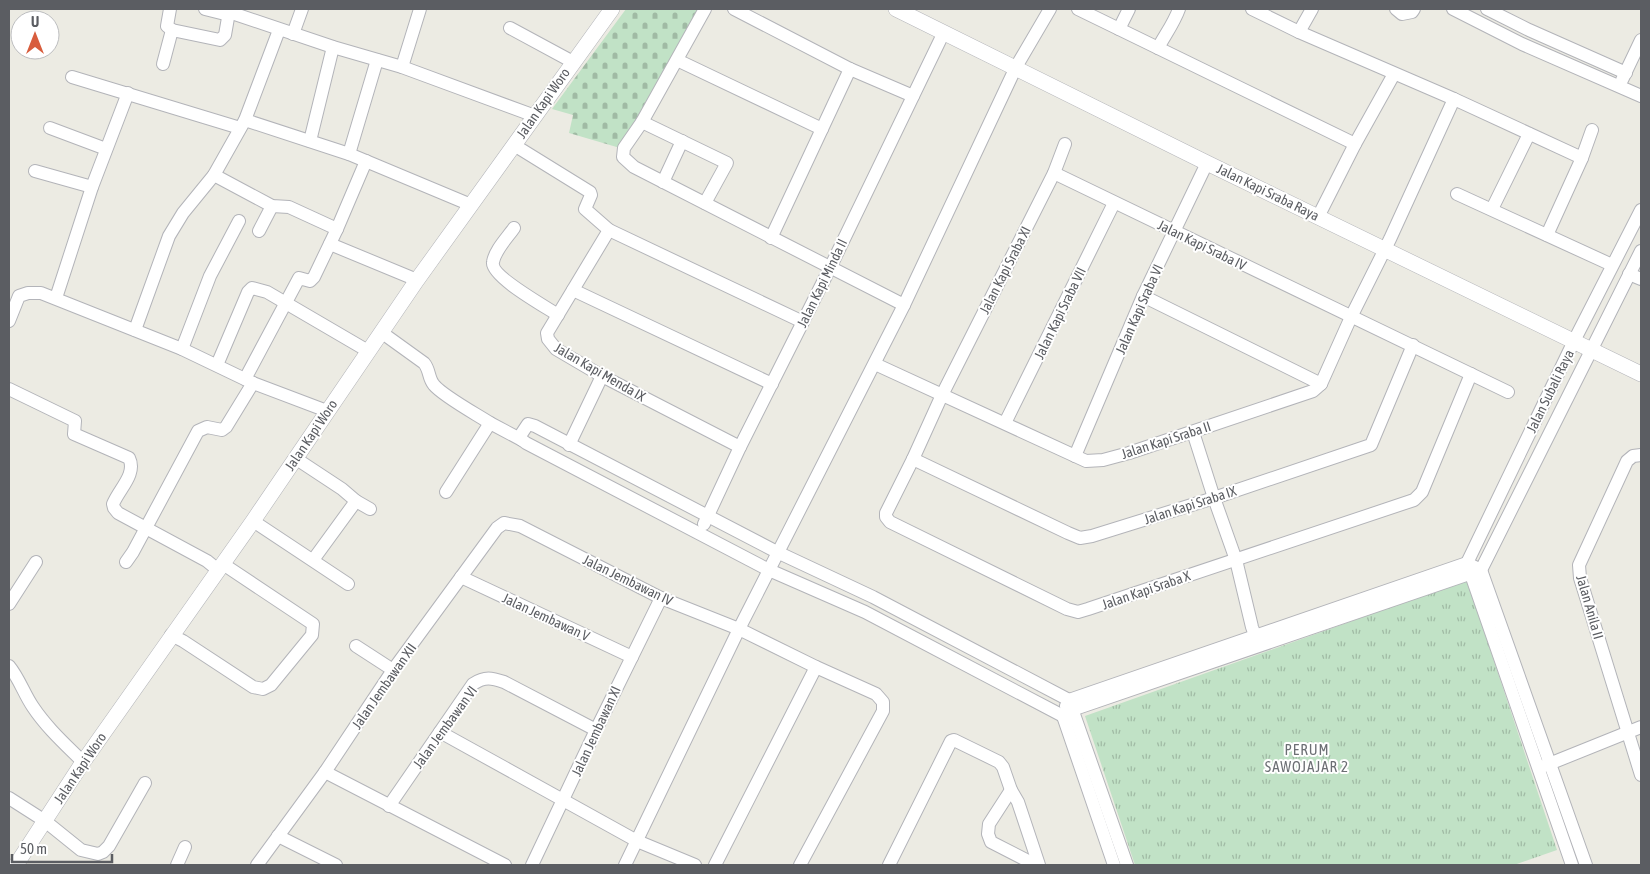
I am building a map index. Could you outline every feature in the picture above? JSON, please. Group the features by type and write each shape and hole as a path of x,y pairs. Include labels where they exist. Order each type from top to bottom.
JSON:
{"street":[{"path":"170,9 167,26 172,30 220,40 225,35 228,12"},
{"path":"205,9 252,14 279,30 402,67 535,116"},
{"path":"293,34 302,9"},
{"path":"402,67 420,9"},
{"name":"Jalan Kapi Woro","path":"16,865 83,762 253,521 417,280 612,9"},
{"path":"705,9 642,122 624,148 623,158 634,167 904,305"},
{"path":"734,9 850,69 913,96"},
{"name":"Jalan Kapi Sraba Raya","path":"896,9 1641,374"},
{"path":"625,865 777,552 904,305 1016,67 1050,9"},
{"path":"1078,9 1355,144"},
{"path":"1119,29 1129,9"},
{"path":"1158,48 1176,19 1179,9"},
{"path":"1252,9 1299,32 1454,99 1582,158"},
{"path":"1299,32 1312,9"},
{"path":"1396,9 1402,14 1412,12 1414,9"},
{"path":"1453,9 1522,44 1641,96"},
{"path":"1487,9 1529,30 1626,73"},
{"path":"510,28 573,62"},
{"path":"163,64 172,30"},
{"path":"135,330 169,236 183,213 214,175 242,124 279,30"},
{"path":"1522,44 1529,30"},
{"name":"Jalan Kapi Minda II","path":"700,534 740,447 830,268 944,32"},
{"path":"1619,86 1641,40"},
{"path":"310,141 333,47"},
{"path":"349,154 377,60"},
{"path":"677,60 822,129"},
{"path":"772,238 850,69"},
{"path":"1318,217 1355,144 1394,74"},
{"path":"72,77 310,141 349,154 471,205"},
{"path":"56,298 92,187 128,93"},
{"path":"1143,296 1321,384 1454,99"},
{"path":"642,122 727,163 705,203"},
{"path":"50,128 106,149"},
{"path":"1546,235 1582,158 1592,130"},
{"path":"1492,209 1529,134"},
{"path":"663,182 682,141"},
{"name":"Jalan Kapi Sraba XI","path":"942,395 1054,173 1065,144"},
{"path":"514,145 590,192 591,195 585,209 609,230 803,322"},
{"path":"126,562 198,431 207,428 222,430 226,427 299,278 307,281 312,280 337,229 366,161"},
{"name":"Jalan Kapi Sraba VI","path":"1075,456 1143,296 1207,163"},
{"path":"35,171 92,187"},
{"name":"Jalan Kapi Sraba IV","path":"1054,173 1351,317"},
{"path":"214,175 272,206 289,207 337,229"},
{"path":"1457,194 1612,265"},
{"name":"Jalan Kapi Sraba VII","path":"1005,423 1114,202"},
{"path":"259,231 272,206"},
{"name":"Jalan Subali Raya","path":"1473,569 1574,341 1641,210"},
{"path":"182,349 210,276 239,221"},
{"path":"514,228 496,254 493,263 494,268 502,278 558,315"},
{"name":"Jalan Kapi Menda IX","path":"609,230 547,333 550,343 556,349 602,376 740,447"},
{"path":"330,244 417,280"},
{"name":"Jalan Subali Raya","path":"1473,569 1591,349 1641,251"},
{"path":"1629,274 1641,279"},
{"path":"217,365 249,290 252,288 257,288 286,302 368,351"},
{"path":"573,290 772,384"},
{"path":"9,321 18,296 41,293 182,349 249,381 327,411"},
{"path":"1351,317 1508,392"},
{"path":"381,332 424,363 428,367 431,380 438,389 490,423 769,570 865,612 1068,708 1257,641 1473,569 1544,766 1586,865"},
{"name":"Jalan Kapi Sraba IX","path":"913,459 1068,533 1080,538 1092,536 1214,498 1371,445 1413,345"},
{"name":"Jalan Kapi Sraba II","path":"875,364 1086,461 1103,460 1193,432 1313,390 1321,384"},
{"name":"Jalan Kapi Sraba X","path":"942,395 886,513 886,517 890,522 1067,609 1078,612 1414,500 1420,496 1471,374"},
{"path":"569,445 602,376"},
{"path":"9,389 75,421 74,434 76,436 91,440 129,458 132,466 130,474 115,500 114,508 118,513 220,567 313,624 312,635 271,685 263,689 253,687 171,635"},
{"path":"446,492 490,423"},
{"path":"522,440 520,436 528,424 531,424 777,552 873,597 1068,708 1127,865"},
{"path":"1193,432 1236,560 1257,641"},
{"name":"Jalan Anila II","path":"1641,454 1633,456 1627,461 1579,565 1580,578 1641,775"},
{"path":"295,458 370,509"},
{"path":"313,560 356,501"},
{"path":"253,521 348,584"},
{"name":"Jalan Jembawan XII","path":"257,865 325,772 393,670 497,528 504,523 520,526"},
{"name":"Jalan Jembawan IV","path":"520,526 661,598 739,629 876,694 883,702 883,711 800,865"},
{"path":"9,604 36,562"},
{"name":"Jalan Jembawan V","path":"461,577 632,657"},
{"path":"865,612 873,597"},
{"name":"Jalan Jembawan XI","path":"532,865 661,598"},
{"path":"356,646 393,670"},
{"path":"9,666 45,724 83,762"},
{"path":"714,865 816,667"},
{"name":"Jalan Jembawan VI","path":"388,806 473,684 480,680 489,678 504,682 596,730"},
{"path":"1068,708 1114,865"},
{"path":"1544,766 1641,727"},
{"path":"440,732 637,841 695,865"},
{"path":"889,865 950,741 957,741 999,762 1003,767 1011,790 1018,802 1037,865"},
{"path":"1544,766 1572,865"},
{"path":"325,772 505,865"},
{"path":"9,798 45,821 81,850 98,854 109,846 145,783"},
{"path":"1011,790 989,824 988,834 991,842 1037,865"},
{"path":"278,836 336,865"},
{"path":"177,865 185,847"}],"green space":[{"path":"626,9 699,9 620,148 569,133 573,115 552,109"},
{"path":"1467,580 1557,850 1514,865 1135,865 1085,716"}],"district":[{"name":"PERUM SAWOJAJAR 2","path":"1307,758"}]}
